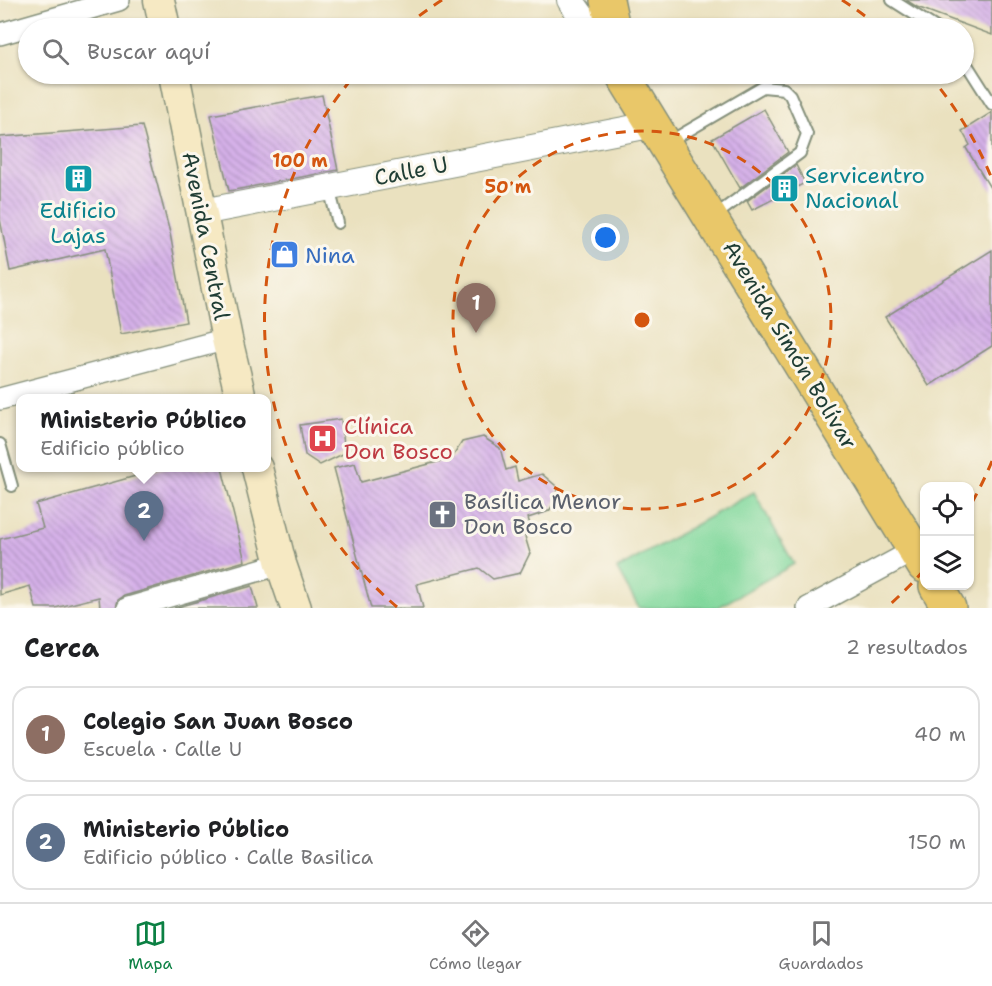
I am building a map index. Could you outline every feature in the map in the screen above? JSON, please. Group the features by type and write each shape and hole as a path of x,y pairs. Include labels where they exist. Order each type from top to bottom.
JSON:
{"main road":[{"path":"159,0 163,18"},
{"path":"607,0 611,18"},
{"name":"Avenida Central","path":"176,84 240,394"},
{"name":"Avenida Simón Bolívar","path":"628,84 920,558"},
{"path":"258,472 280,564 296,608"},
{"path":"939,590 949,608"}],"street":[{"path":"56,18 120,0"},
{"path":"570,0 583,18"},
{"path":"0,34 18,29"},
{"name":"Calle U","path":"202,212 329,187 661,134"},
{"path":"19,394 227,339"},
{"path":"0,399 16,395"},
{"path":"808,608 920,558"},
{"path":"128,608 280,564"}],"lane":[{"path":"892,0 920,18"},
{"path":"974,77 992,104"},
{"path":"661,134 763,87 783,89 790,95 807,134 800,153 712,218"},
{"path":"329,187 338,224"},
{"path":"0,444 12,486"}],"green space":[{"path":"754,492 794,564 717,608 639,608 617,569"}],"building":[{"path":"906,0 992,0 992,35 974,28 974,18 946,18 917,7"},
{"path":"322,95 338,170 229,191 211,115"},
{"name":"Servicentro Nacional","path":"764,109 788,152 740,188 712,139"},
{"path":"992,112 992,191 966,148 970,145 962,131"},
{"name":"Edificio Lajas","path":"142,126 170,233 186,322 121,334 105,249 10,271 0,219 0,137"},
{"name":"Servicentro Nacional","path":"796,165 805,183 752,210 747,201"},
{"path":"992,250 992,346 929,386 885,317"},
{"name":"Clínica Don Bosco","path":"341,419 345,453 320,465 305,455 300,425"},
{"name":"Basílica Menor Don Bosco","path":"483,437 500,448 506,470 515,467 518,481 542,474 556,486 559,496 549,511 528,518 532,531 524,533 530,553 520,573 493,579 479,568 417,584 423,608 371,608 334,468 355,463 361,482 452,458 462,442"},
{"path":"150,472 223,472 245,561 124,596 118,600 116,608 100,608 99,597 55,608 36,608 30,586 0,595 0,539 43,528 36,504"},
{"path":"252,586 258,608 174,608"}],"place":[{"name":"Edificio Lajas","path":"78,178"},
{"name":"Servicentro Nacional","path":"784,188"},
{"name":"Nina","path":"284,255"},
{"name":"Colegio San Juan Bosco","path":"476,333"},
{"name":"Clínica Don Bosco","path":"323,439"},
{"name":"Basílica Menor Don Bosco","path":"443,514"},
{"name":"Ministerio Público","path":"144,541"}]}
